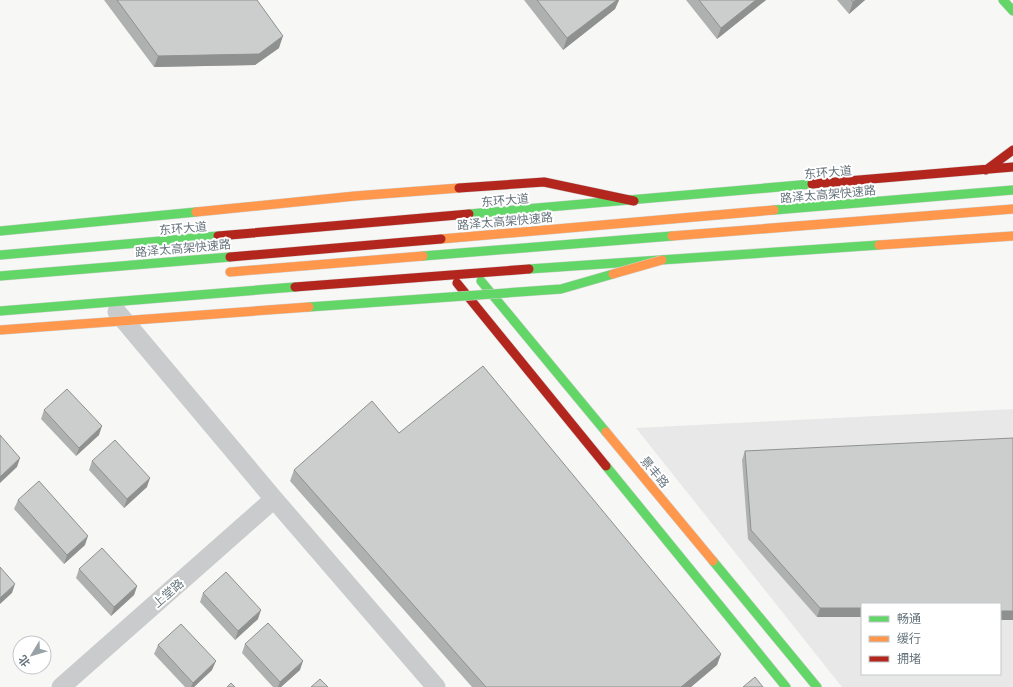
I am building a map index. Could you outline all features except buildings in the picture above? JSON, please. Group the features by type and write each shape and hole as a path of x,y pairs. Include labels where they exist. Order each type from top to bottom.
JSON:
{"main road":[{"path":"1003,0 1013,11"},
{"path":"986,170 1013,150"},
{"name":"东环大道","path":"0,255 1013,167"},
{"path":"0,231 355,196 544,182 634,201"},
{"name":"路泽太高架快速路","path":"0,276 1013,190"},
{"path":"223,272 1013,209"},
{"path":"0,311 475,273 1013,236"},
{"path":"0,330 561,289 662,260"},
{"name":"景丰路","path":"475,273 817,687"},
{"path":"451,276 786,687"}],"street":[{"path":"109,302 274,499 436,687"},
{"name":"上堂路","path":"61,687 274,499"}],"shaded area":[{"path":"1013,409 1013,687 842,687 636,428"}],"traffic: fast":[{"path":"1003,0 1013,11"},
{"path":"469,214 812,184"},
{"path":"774,210 1013,190"},
{"path":"0,231 196,212"},
{"path":"0,255 218,236"},
{"path":"423,256 672,236"},
{"path":"529,269 879,245"},
{"path":"0,276 230,257"},
{"path":"309,307 561,289 613,274"},
{"path":"481,281 606,432"},
{"path":"0,311 295,287"},
{"path":"606,466 786,687"},
{"path":"713,561 817,687"}],"traffic: slow":[{"path":"196,212 355,196 459,188"},
{"path":"672,236 1013,209"},
{"path":"441,239 774,210"},
{"path":"879,245 1013,236"},
{"path":"230,272 423,256"},
{"path":"613,274 662,260"},
{"path":"0,330 309,307"},
{"path":"606,432 713,561"}],"traffic: jam":[{"path":"986,170 1013,150"},
{"path":"812,184 1013,167"},
{"path":"459,188 544,182 634,201"},
{"path":"218,236 469,214"},
{"path":"230,257 441,239"},
{"path":"295,287 529,269"},
{"path":"457,283 606,466"}]}
